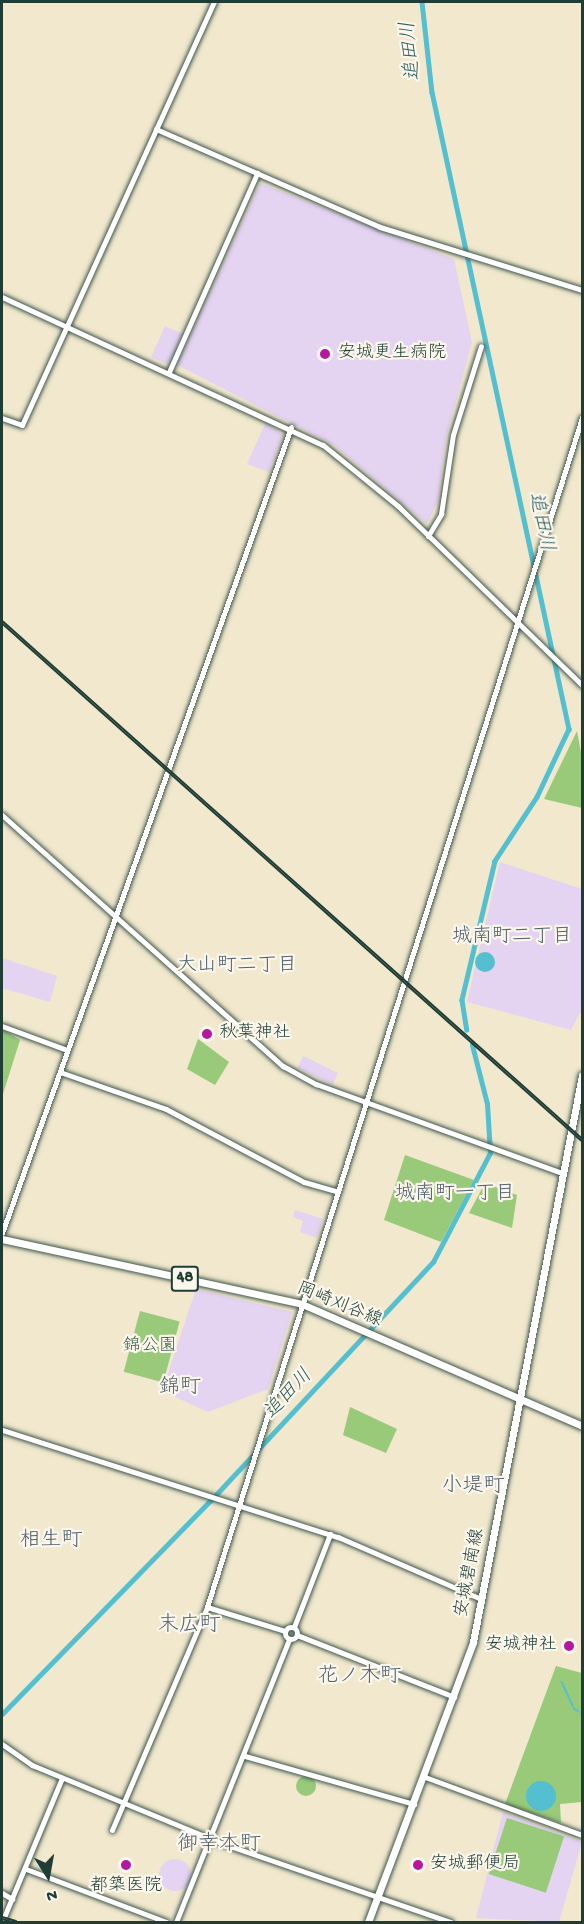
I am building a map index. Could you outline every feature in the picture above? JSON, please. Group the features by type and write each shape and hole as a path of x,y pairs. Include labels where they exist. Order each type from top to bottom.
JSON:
{"main road":[{"name":"安城碧南線","path":"368,1923 456,1698 481,1599 582,1075"},
{"name":"岡崎刈谷線","path":"2,1239 302,1304 582,1426"}],"street":[{"path":"2,418 22,425 214,2"},
{"path":"156,129 380,227 582,290"},
{"path":"169,372 257,173"},
{"path":"2,297 291,427 361,473 582,685"},
{"path":"428,536 441,514 453,435 480,346"},
{"path":"112,1830 207,1607 519,624 582,418"},
{"path":"2,1233 291,427"},
{"path":"2,815 283,1066 367,1102 562,1173"},
{"path":"2,1026 67,1050"},
{"path":"60,1072 166,1109 304,1182 338,1192"},
{"path":"2,1430 211,1493 239,1505 330,1534 481,1599"},
{"path":"330,1534 294,1627 297,1635 456,1698"},
{"path":"207,1607 285,1631 294,1627"},
{"path":"285,1631 289,1639"},
{"path":"176,1923 213,1839 289,1639 297,1635"},
{"path":"2,1744 62,1778 213,1839 451,1923"},
{"path":"246,1756 416,1804"},
{"path":"425,1777 582,1835"},
{"path":"2,1922 62,1778"},
{"path":"26,1869 166,1923"},
{"path":"2,1893 12,1899"}],"shaded area":[{"name":"安城更生病院","path":"260,183 454,259 472,342 446,438 438,501 427,524 334,445 177,365"},
{"path":"165,326 183,334 169,365 151,357"},
{"path":"266,422 283,435 269,472 247,464"},
{"path":"500,862 582,889 582,1009 571,1030 467,1002"},
{"path":"2,958 57,976 50,1002 2,988"},
{"path":"303,1056 338,1073 332,1085 297,1068"},
{"path":"295,1210 323,1219 317,1238 300,1232 303,1221 293,1217"},
{"path":"196,1289 292,1312 268,1389 208,1412 162,1391"},
{"path":"503,1812 582,1842 559,1922 476,1918"},
{"path":"175,1859 186,1864 191,1875 186,1886 175,1891 164,1886 159,1875 164,1864"}],"green space":[{"path":"577,731 582,758 582,808 544,799"},
{"path":"2,1029 20,1040 2,1097"},
{"path":"198,1039 229,1062 215,1085 187,1069"},
{"path":"405,1155 474,1180 441,1242 384,1220"},
{"path":"485,1183 517,1195 512,1228 469,1213"},
{"name":"錦公園","path":"140,1311 180,1322 163,1382 124,1372"},
{"path":"350,1407 397,1429 386,1453 343,1435"},
{"path":"556,1666 582,1673 582,1802 560,1804 561,1823 505,1804"},
{"path":"306,1776 313,1779 316,1786 313,1793 306,1796 299,1793 296,1786 299,1779"},
{"path":"507,1818 564,1837 546,1893 489,1874"}],"water":[{"path":"485,952 492,955 495,962 492,969 485,972 478,969 475,962 478,955"},
{"path":"541,1781 552,1785 556,1796 552,1807 541,1811 530,1807 526,1796 530,1785"}],"waterway":[{"name":"追田川","path":"422,2 432,92 569,729 537,797 495,861 462,1000 467,1030"},
{"name":"追田川","path":"2,1714 210,1501 433,1262 490,1153 487,1104 472,1045"},
{"path":"562,1682 573,1706"},
{"path":"574,1708 578,1711"}],"railway":[{"path":"2,622 582,1140"},
{"path":"2,1918 16,1922"}],"place":[{"name":"安城更生病院","path":"325,354"},
{"name":"秋葉神社","path":"207,1034"},
{"name":"安城神社","path":"569,1646"},
{"name":"都築医院","path":"126,1865"},
{"name":"安城郵便局","path":"418,1865"}],"district":[{"name":"城南町二丁目","path":"512,937"},
{"name":"大山町二丁目","path":"237,966"},
{"name":"城南町一丁目","path":"455,1194"},
{"name":"錦町","path":"180,1389"},
{"name":"小堤町","path":"473,1488"},
{"name":"相生町","path":"51,1542"},
{"name":"末広町","path":"189,1627"},
{"name":"花ノ木町","path":"359,1678"},
{"name":"御幸本町","path":"219,1846"}]}
